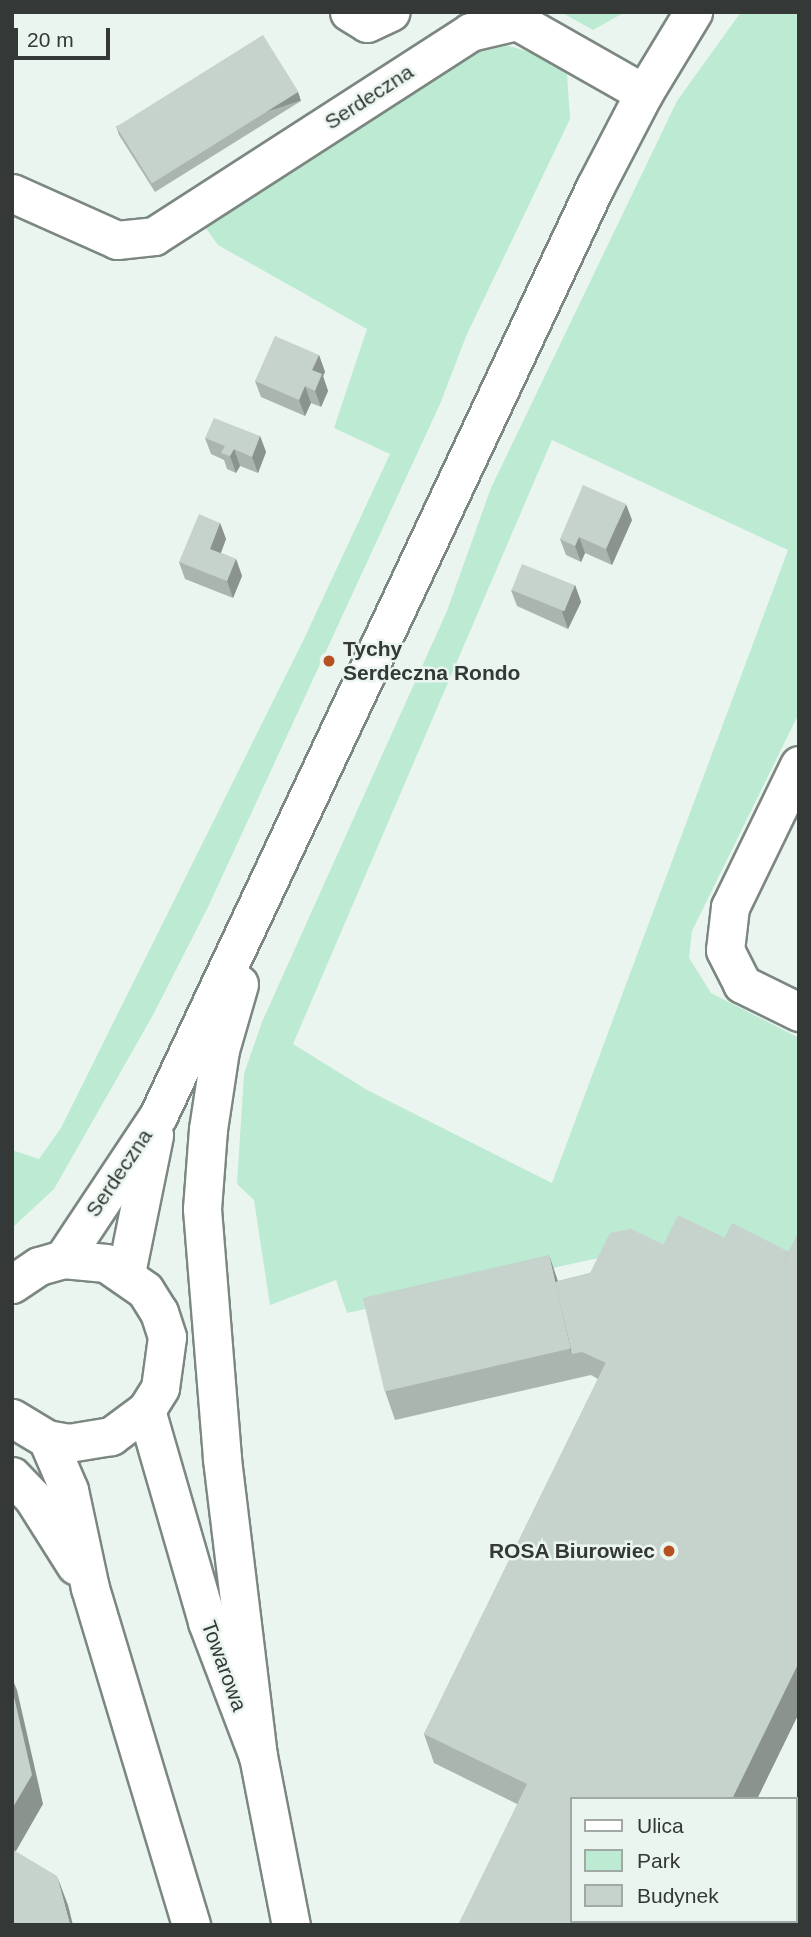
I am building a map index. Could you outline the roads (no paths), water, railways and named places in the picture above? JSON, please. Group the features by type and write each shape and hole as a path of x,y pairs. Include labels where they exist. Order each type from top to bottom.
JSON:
{"street":[{"path":"349,12 367,23 391,12"},
{"path":"158,1116 267,881 643,93 693,12"},
{"name":"Serdeczna","path":"12,193 117,240 154,236 486,20 517,21 643,93"},
{"path":"799,765 730,907 725,950 742,984 799,1012"},
{"path":"258,1756 222,1459 202,1209 208,1129 220,1050 267,881"},
{"name":"Serdeczna","path":"63,1259 158,1116"},
{"name":"Serdeczna","path":"126,1273 158,1116"},
{"path":"12,1284 39,1266 63,1259 106,1264 126,1273 145,1290 159,1312 167,1337 160,1388 146,1410 130,1426 90,1442 47,1439 12,1419"},
{"name":"Towarowa","path":"146,1410 207,1622 258,1756 291,1925"},
{"path":"47,1439 69,1490 90,1588 191,1925"},
{"path":"12,1476 33,1498 90,1588"}],"place":[{"name":"Tychy Serdeczna Rondo","path":"329,661"},
{"name":"ROSA Biurowiec","path":"669,1551"}]}
